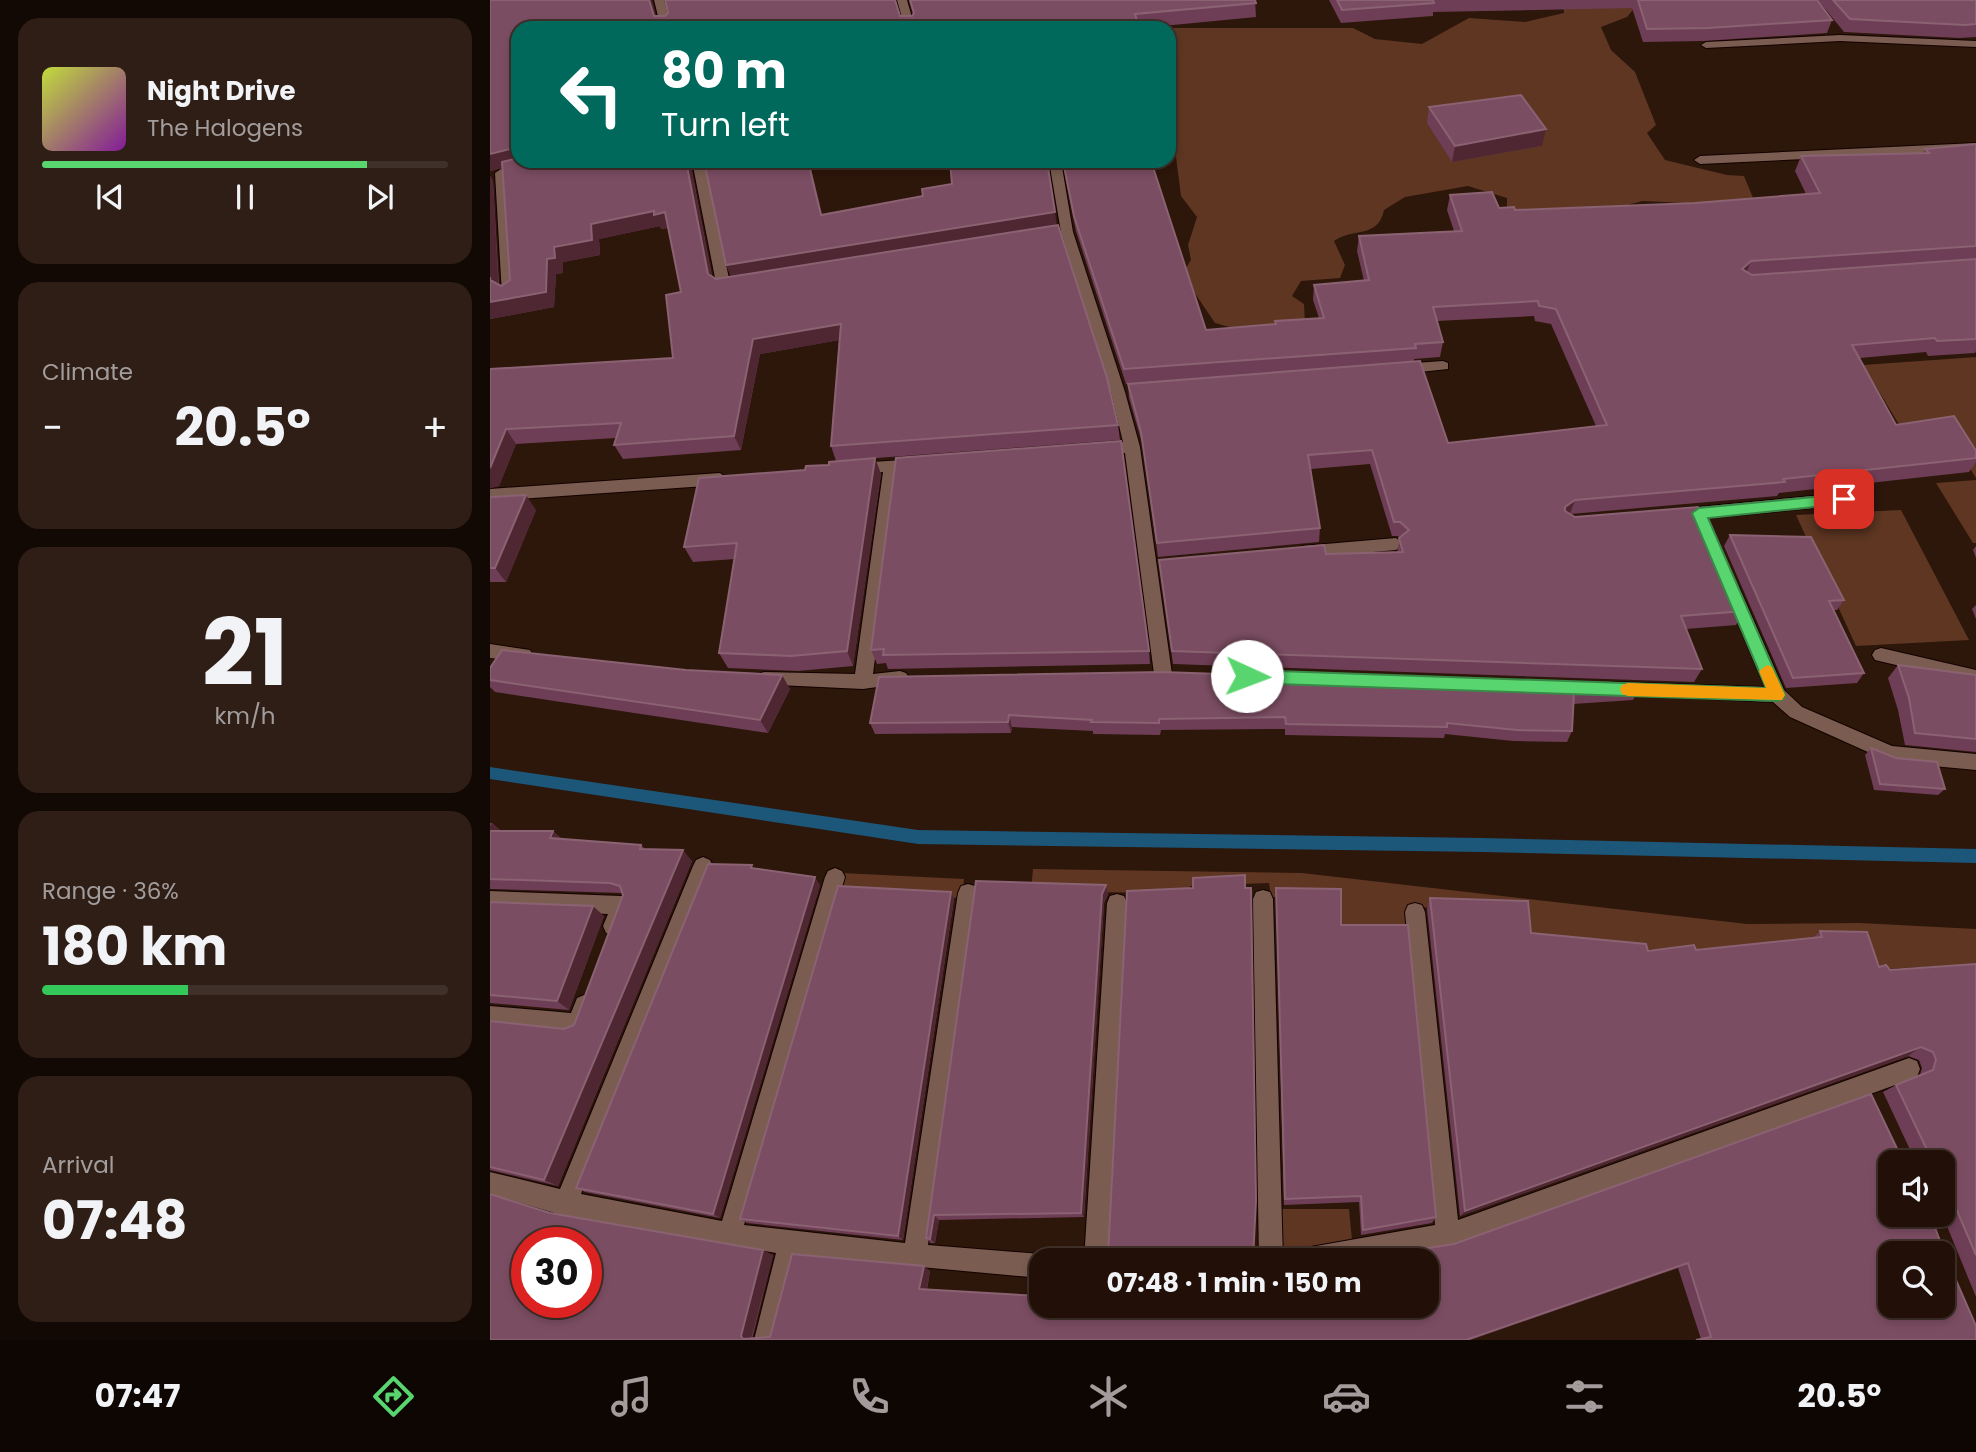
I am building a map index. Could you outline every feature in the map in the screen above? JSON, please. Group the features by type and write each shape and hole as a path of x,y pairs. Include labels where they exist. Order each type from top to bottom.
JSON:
{"street":[{"path":"659,0 664,21"},
{"path":"902,0 908,21"},
{"path":"1706,45 1837,33 1976,44"},
{"path":"1700,160 1976,147"},
{"path":"699,168 724,288 752,284"},
{"path":"1055,168 1060,233 1124,391 1154,566 1163,674"},
{"path":"501,173 509,295"},
{"path":"1389,370 1443,366"},
{"path":"1079,451 1132,447"},
{"path":"836,470 932,463"},
{"path":"863,682 892,466"},
{"path":"490,495 739,477"},
{"path":"1660,516 1702,519 1844,499"},
{"path":"1285,554 1396,544"},
{"path":"1725,574 1777,695 1796,712 1890,754 1976,762"},
{"path":"490,651 543,657"},
{"path":"1881,655 1976,677"},
{"path":"743,677 863,682 916,678"},
{"path":"1595,688 1777,695"},
{"path":"565,1204 703,866"},
{"path":"730,1234 835,877"},
{"path":"915,1254 968,893"},
{"path":"490,900 621,905 608,941"},
{"path":"1263,900 1271,1248"},
{"path":"1097,1248 1117,902"},
{"path":"1415,912 1448,1235"},
{"path":"490,1016 577,1024 590,989"},
{"path":"1374,1248 1448,1235 1909,1069"},
{"path":"1865,1085 1876,1107"},
{"path":"490,1183 565,1204 730,1234 790,1243 1029,1265"},
{"path":"766,1340 790,1243"}],"shaded area":[{"path":"1563,0 1641,0 1627,17 1601,27 1611,50 1635,72 1656,125 1647,133 1665,160 1727,175 1744,176 1756,205 1726,213 1687,203 1642,201 1599,213 1507,210 1507,198 1468,186 1405,197 1384,210 1381,219 1371,229 1334,241 1345,265 1340,278 1301,281 1292,296 1304,304 1305,324 1251,333 1215,323 1182,274 1191,260 1188,245 1197,217 1181,196 1176,157 1176,28 1353,28 1375,39 1422,44 1469,18 1525,22 1564,13"},
{"path":"1976,357 1976,478 1945,428 1903,431 1863,365"},
{"path":"1976,480 1976,543 1973,543 1936,483"},
{"path":"1901,510 1969,640 1856,646 1796,515"},
{"path":"1033,869 1302,873 1747,924 1860,923 1976,929 1976,964 1867,970 1808,940 1677,951 1557,944 1513,992 1525,910 1408,907 1409,931 1342,930 1340,897 1271,897 1269,883 1190,886 1188,924 1159,893 1031,891"},
{"path":"842,873 964,879 962,898 879,895 822,941"},
{"path":"1280,1209 1349,1209 1352,1240 1313,1248 1279,1248"}],"building":[{"path":"490,0 649,0 654,16 665,16 668,13 665,0 895,0 900,16 912,16 914,13 910,0 1255,0 1256,3 1135,14 1137,21 511,21 511,149 490,154"},
{"path":"1337,0 1433,0 1434,3 1342,10"},
{"path":"1638,0 1817,0 1832,20 1647,29"},
{"path":"1833,0 1976,0 1976,24 1850,19"},
{"path":"1521,95 1546,129 1455,146 1429,107"},
{"path":"1976,144 1976,246 1751,261 1742,269 1752,275 1976,259 1976,339 1937,341 1935,338 1852,345 1896,425 1954,416 1976,451 1976,458 1783,479 1785,482 1575,500 1565,507 1565,511 1575,517 1698,507 1744,611 1681,616 1702,669 1172,651 1159,560 1324,545 1326,554 1403,552 1399,538 1409,530 1400,522 1394,522 1372,450 1308,455 1320,528 1157,543 1141,432 1128,384 1420,361 1448,443 1607,425 1556,309 1539,306 1538,301 1433,307 1443,342 1415,344 1416,348 1124,369 1074,216 1064,168 1153,168 1206,330 1324,318 1314,285 1369,280 1359,236 1462,231 1450,195 1492,192 1499,208 1514,207 1515,210 1695,203 1820,193 1801,156 1929,153 1925,149"},
{"path":"511,160 511,168 687,168 708,274 716,279 1058,225 1107,378 1118,425 831,446 841,324 753,339 734,436 614,445 621,423 506,429 490,468 490,369 673,358 666,295 681,292 665,212 654,215 654,211 591,224 592,240 554,247 555,258 547,259 546,292 490,302 490,280 501,286 510,280 502,162"},
{"path":"705,168 810,168 821,215 923,196 922,189 952,184 951,168 1048,168 1055,212 726,265"},
{"path":"1121,441 1149,651 883,655 884,649 871,650 896,458"},
{"path":"875,458 847,651 791,656 719,653 737,543 684,547 699,478 805,470 806,466 829,465 829,462"},
{"path":"526,495 495,568 490,568 490,497"},
{"path":"1730,535 1811,537 1844,600 1829,601 1864,673 1793,678"},
{"path":"502,650 686,670 782,675 760,720 490,680 490,668"},
{"path":"1898,665 1976,675 1976,739 1915,733 1909,698"},
{"path":"1162,672 1639,688 1574,693 1572,731 1517,730 1447,723 1447,727 1286,724 1285,717 1159,719 1159,723 1091,722 1092,720 1009,715 1008,722 870,723 879,677"},
{"path":"1871,748 1896,758 1937,762 1945,789 1880,784"},
{"path":"490,831 553,831 550,838 641,845 640,849 683,850 544,1180 490,1167 490,1021 564,1029 574,1025 623,895 620,886 610,883 490,879"},
{"path":"708,864 752,865 751,868 815,877 713,1214 576,1188"},
{"path":"1245,875 1245,888 1251,888 1256,1200 1254,1248 1108,1248 1127,891 1193,888 1193,878"},
{"path":"976,881 1106,885 1102,894 1081,1213 934,1215 930,1239 926,1238"},
{"path":"838,886 951,892 898,1236 740,1219"},
{"path":"1276,888 1341,889 1341,925 1408,925 1436,1217 1363,1230 1361,1196 1285,1199"},
{"path":"1430,898 1528,901 1531,933 1646,944 1648,951 1694,945 1696,950 1822,937 1820,931 1867,932 1879,967 1886,965 1890,970 1976,964 1976,1255 1955,1206 1955,1150 1927,1150 1896,1085 1933,1070 1936,1060 1933,1052 1921,1047 1465,1211"},
{"path":"490,902 593,906 557,1001 490,995"},
{"path":"1871,1094 1898,1150 1878,1150 1878,1227 1935,1227 1940,1241 1878,1241 1878,1318 1955,1318 1955,1278 1976,1326 1976,1340 1696,1340 1711,1337 1688,1263 1466,1340 490,1340 490,1194 550,1213 763,1250 741,1336 743,1339 770,1337 792,1254 924,1266 919,1289 1029,1295 1029,1318 1439,1318 1439,1248 1429,1248 1454,1244"}],"waterway":[{"path":"490,773 918,837 1482,845 1976,856"}],"slow traffic":[{"path":"1628,689 1777,695 1767,671"}],"route":[{"path":"1247,676 1777,695 1699,513 1844,499"}]}
